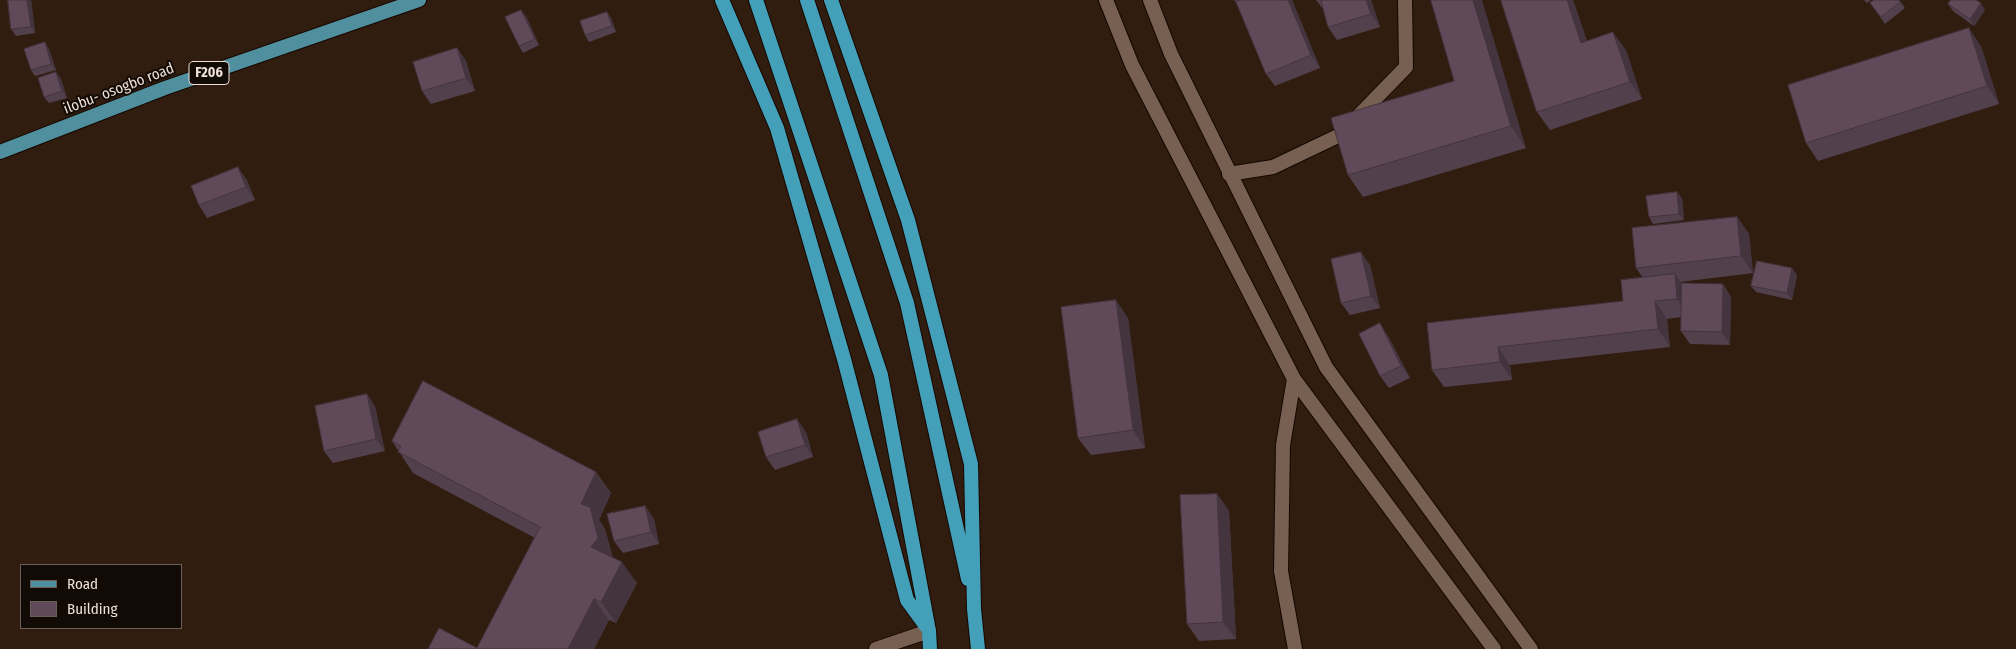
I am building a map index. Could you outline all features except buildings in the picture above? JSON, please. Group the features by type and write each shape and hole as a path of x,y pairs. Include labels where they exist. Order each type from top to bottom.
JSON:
{"highway":[{"path":"722,0 777,128 844,359 907,600 929,631"},
{"path":"756,0 880,375 929,631 930,649"},
{"path":"807,0 907,303 974,610"},
{"path":"832,0 908,220 971,464 974,610 978,649"}],"main road":[{"name":"ilobu- osogbo road","path":"0,152 165,88 419,0"}],"street":[{"path":"1106,0 1132,65 1294,379 1494,649"},
{"path":"1150,0 1171,54 1326,367 1532,649"},
{"path":"1229,174 1273,167 1340,135 1406,66 1405,0"},
{"path":"1294,379 1283,444 1281,571 1295,649"},
{"path":"876,649 929,631"}]}
